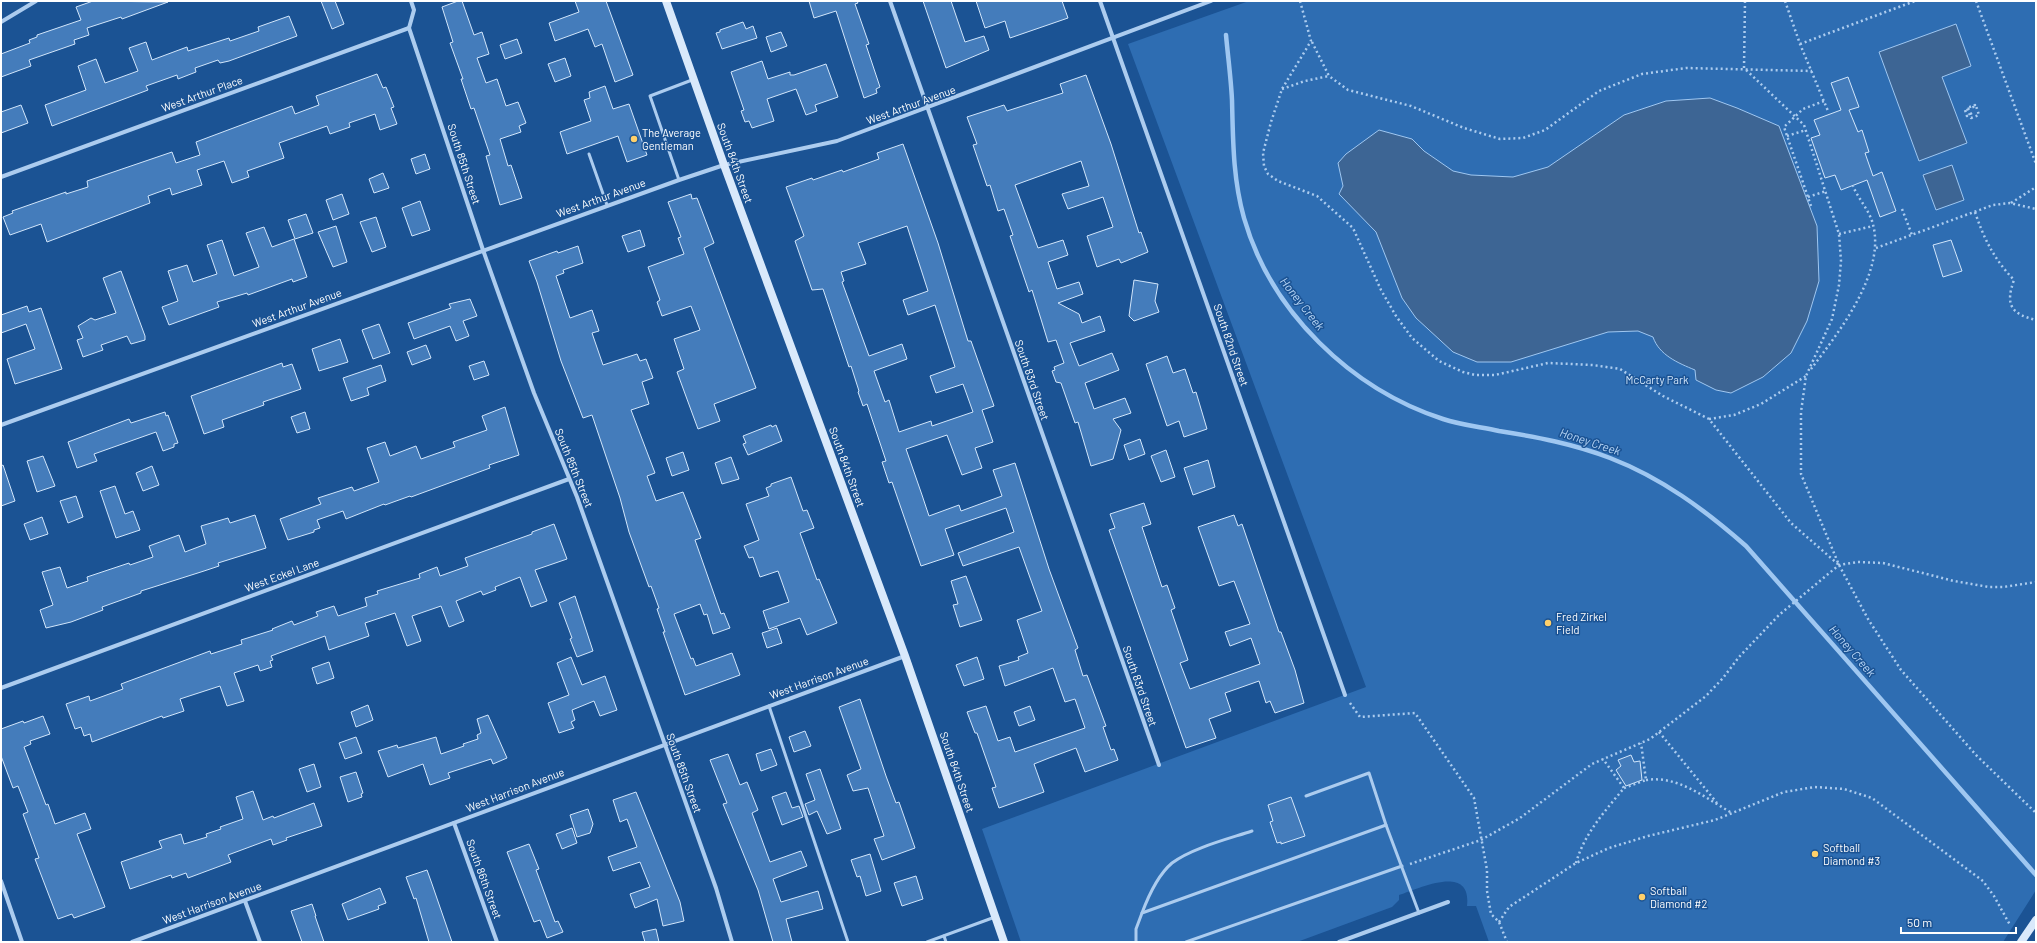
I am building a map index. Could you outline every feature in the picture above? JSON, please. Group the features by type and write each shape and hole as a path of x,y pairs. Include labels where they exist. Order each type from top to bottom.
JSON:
{"street":[{"path":"1,22 36,1"},
{"path":"409,28 414,10 411,1"},
{"name":"South 84th Street","path":"666,1 724,165 905,656 1004,942"},
{"name":"South 83rd Street","path":"890,1 1159,765"},
{"name":"South 82nd Street","path":"1100,1 1345,695"},
{"name":"West Arthur Avenue","path":"1,425 679,180 724,165 837,142 1211,1"},
{"name":"West Arthur Place","path":"1,177 409,28"},
{"name":"South 85th Street","path":"409,28 483,250 534,393 577,497 716,888 732,942"},
{"name":"West Eckel Lane","path":"1,688 569,479"},
{"name":"West Harrison Avenue","path":"132,942 905,656"},
{"name":"South 86th Street","path":"454,823 497,942"},
{"path":"1,881 22,942"},
{"path":"245,901 260,942"},
{"path":"1339,942 1448,902"},
{"path":"2021,942 2036,920"}],"lane":[{"path":"679,180 650,96 694,79"},
{"path":"589,154 607,205"},
{"path":"769,706 848,942"},
{"path":"1306,796 1369,773 1419,913"},
{"path":"1142,913 1386,824"},
{"path":"1136,942 1136,929 1150,893 1172,864 1196,851 1252,831"},
{"path":"1186,942 1402,866"},
{"path":"927,942 995,916"},
{"path":"944,936 946,942"}],"path":[{"path":"1300,1 1311,41 1329,76 1348,90 1411,106 1464,128 1500,139 1523,138 1545,130 1599,91 1642,74 1686,68 1744,68 1812,71"},
{"path":"1745,1 1744,68 1804,125 1826,191 1838,234 1841,261 1839,286 1832,319 1806,376 1801,412 1801,474 1839,566 1868,619 1901,670 1976,755 2036,812"},
{"path":"1785,1 1800,44 1828,111"},
{"path":"1800,44 1915,1"},
{"path":"1976,1 2036,164"},
{"path":"1311,41 1282,89 1270,122 1263,153 1264,166 1268,174 1278,181 1317,196 1353,228 1381,290 1396,316 1412,338 1439,361 1463,372 1475,375 1495,375 1548,363 1593,364 1620,369 1663,396 1709,419 1791,523 1839,566"},
{"path":"1282,89 1305,81 1329,76"},
{"path":"1812,206 1784,126 1803,109 1824,101"},
{"path":"1972,113 1971,115 1967,116 1965,110 1970,108 1976,106 1979,115 1971,118 1969,113 1967,108 1975,105 1974,103"},
{"path":"1787,136 1806,130"},
{"path":"1709,419 1734,415 1761,404 1806,376 1855,308 1866,282 1876,248 1872,220 1853,186"},
{"path":"2010,203 2036,186"},
{"path":"1808,197 1826,191"},
{"path":"1876,248 1993,205 2010,203 2036,209"},
{"path":"1902,209 1912,235"},
{"path":"1975,212 1982,233 1998,263 2014,280 2008,298 2013,310 2022,316 2036,320"},
{"path":"1838,234 1873,226"},
{"path":"1402,866 1415,863 1481,840 1520,818 1592,764 1641,743 1659,732 1706,696 1723,678 1739,657 1779,615 1810,588 1839,566 1858,562 1883,563 1954,581 1989,587 2003,587 2036,582"},
{"path":"1345,695 1360,717 1415,713 1474,798 1487,870 1487,891 1491,914 1499,922 1507,942"},
{"path":"1659,732 1718,805"},
{"path":"1641,743 1646,780"},
{"path":"1603,759 1624,788"},
{"path":"1576,863 1579,852 1590,833 1604,812 1624,788 1646,780 1655,779 1667,781 1694,790 1732,813"},
{"path":"1499,922 1509,907 1576,863 1609,848 1648,836 1715,820 1784,792 1815,787 1844,789 1872,798 1983,881 1994,896 2010,925"}],"green space":[{"name":"McCarty Park","path":"1249,1 2036,1 2036,890 2003,942 1489,942 1476,906 1467,906 1466,893 1461,885 1453,882 1443,882 1431,884 1399,895 1399,900 1392,907 1297,942 1021,942 982,829 1366,687 1128,44"}],"shaded area":[{"path":"1956,24 1971,66 1942,77 1967,143 1919,161 1879,52"},
{"path":"1710,98 1779,126 1817,226 1819,281 1807,321 1791,353 1763,377 1731,393 1716,390 1696,380 1695,370 1664,354 1653,337 1638,331 1608,332 1511,362 1477,362 1453,352 1416,318 1402,298 1376,232 1339,194 1343,186 1338,163 1346,154 1379,130 1412,139 1424,151 1453,171 1471,175 1513,177 1548,167 1624,115 1666,101"},
{"path":"1952,165 1964,200 1936,210 1923,175"}],"building":[{"path":"93,1 168,2 122,19 121,17 87,28 89,35 74,40 75,44 29,60 31,66 1,77 1,54 30,43 29,40 37,37 37,35 81,20 76,7"},
{"path":"321,1 335,1 344,24 332,29"},
{"path":"462,1 474,35 482,32 489,54 477,58 486,83 497,79 506,106 518,102 526,123 519,126 521,132 500,139 508,166 511,165 522,198 500,205 486,156 490,155 474,108 471,109 461,79 463,79 450,43 453,42 442,7"},
{"path":"575,1 606,1 633,75 615,82 602,44 595,47 588,29 555,41 549,23 579,12"},
{"path":"809,1 857,1 858,3 855,4 869,44 866,45 880,87 876,89 877,93 864,98 836,11 814,18"},
{"path":"923,1 951,1 965,42 984,36 989,50 946,68"},
{"path":"976,1 1062,1 1068,18 1010,38 1005,21 985,28"},
{"path":"289,16 297,36 229,61 220,63 218,60 195,68 196,72 178,79 177,75 146,86 148,90 52,126 45,105 86,90 78,66 96,59 105,83 138,71 129,48 146,42 152,60 187,47 188,51 229,38 230,41 259,31 258,27"},
{"path":"743,22 746,29 753,26 757,38 722,49 716,33 720,32 720,30"},
{"path":"781,32 787,46 771,52 766,37"},
{"path":"517,39 522,53 505,59 500,45"},
{"path":"565,58 571,76 555,82 548,64"},
{"path":"762,61 768,79 790,72 790,75 794,75 826,64 838,97 815,105 817,111 806,115 796,89 767,99 774,121 752,128 749,121 745,122 741,111 744,110 731,72"},
{"path":"377,74 383,88 386,87 394,107 391,108 397,124 380,130 375,114 349,123 350,127 330,134 327,126 279,143 284,158 247,171 249,177 232,183 224,161 197,170 202,185 172,195 170,188 148,196 150,203 47,242 41,224 10,235 3,217 13,213 12,211 66,192 66,194 88,187 87,181 172,152 176,163 200,155 196,142 292,106 295,114 319,105 316,96"},
{"path":"1086,75 1111,144 1139,233 1141,232 1148,252 1121,263 1119,259 1097,267 1087,236 1113,227 1103,197 1068,209 1062,194 1089,186 1081,161 1015,185 1038,248 1063,240 1068,255 1048,262 1057,289 1079,282 1083,294 1058,303 1079,314 1082,323 1100,316 1105,331 1070,343 1079,366 1112,353 1119,370 1085,383 1094,409 1125,398 1131,413 1113,419 1121,430 1113,459 1091,466 1078,422 1075,423 1061,383 1056,382 1052,371 1055,370 1054,367 1064,363 1056,340 1048,342 1032,290 1029,292 1010,236 1013,235 1004,209 998,211 990,185 987,186 973,145 977,144 967,117 1004,105 1007,111 1063,93 1060,84"},
{"path":"1848,77 1859,107 1849,110 1858,132 1862,130 1869,152 1865,153 1873,176 1882,172 1896,211 1880,217 1867,180 1841,190 1835,175 1825,178 1811,138 1820,135 1814,120 1841,110 1831,83"},
{"path":"605,86 613,109 629,104 647,155 627,162 618,136 567,154 560,132 591,121 584,100 590,98 589,92"},
{"path":"21,105 28,123 1,133 1,112"},
{"path":"903,144 938,243 968,341 971,341 994,406 982,410 993,442 975,448 982,468 962,475 947,435 906,449 929,516 959,505 961,511 1002,496 993,470 1015,463 1049,569 1078,648 1075,650 1083,676 1087,675 1106,726 1103,727 1111,750 1114,749 1118,760 1085,772 1076,748 1034,764 1044,792 999,808 992,788 996,787 977,733 975,733 967,712 986,706 998,741 1010,737 1015,752 1085,728 1075,699 1065,702 1053,668 1005,686 999,666 1019,660 1018,657 1028,653 1017,620 1042,611 1019,547 963,566 958,553 1014,532 1006,508 945,529 954,555 921,566 892,482 889,483 882,462 886,461 867,404 863,406 851,366 849,367 823,289 812,290 795,241 804,236 786,187 842,170 843,172 879,159 877,153","holes":["907,226 928,291 903,300 908,315 935,305 955,367 930,376 936,393 963,384 973,412 932,426 931,421 899,432 889,400 885,402 874,371 907,359 902,344 869,356 842,282 844,281 841,272 866,264 858,243"]},
{"path":"425,154 430,169 416,174 411,159"},
{"path":"383,173 389,188 374,193 369,179"},
{"path":"342,194 349,214 333,220 326,200"},
{"path":"691,194 692,199 697,198 714,243 704,248 756,388 714,404 720,421 698,429 677,372 684,369 674,339 700,330 691,306 662,316 657,302 660,300 648,267 684,254 678,238 681,237 668,202"},
{"path":"420,201 430,230 412,236 402,208"},
{"path":"306,214 313,233 295,239 288,220"},
{"path":"376,217 386,247 372,252 360,222"},
{"path":"336,226 347,262 333,267 318,232"},
{"path":"264,227 272,247 294,239 307,277 293,282 292,279 248,295 247,293 217,302 219,307 169,325 162,307 178,301 168,271 187,265 193,282 217,274 207,245 222,240 234,276 259,267 246,233"},
{"path":"640,230 645,246 628,252 622,236"},
{"path":"1951,240 1962,271 1943,277 1933,245"},
{"path":"578,246 583,263 563,270 564,273 556,276 570,318 592,310 599,331 592,333 603,365 637,354 640,361 646,359 653,378 642,382 649,404 631,410 655,473 647,476 656,501 683,492 701,538 695,540 721,614 724,613 730,628 713,634 707,614 704,615 700,604 674,614 691,659 693,658 696,666 732,653 740,675 685,695 663,632 665,632 657,609 659,608 651,586 649,587 629,532 620,498 592,415 583,418 561,361 537,282 529,261 557,251 558,253"},
{"path":"121,271 145,336 145,340 131,344 127,336 101,345 103,350 83,357 77,340 83,338 78,326 91,318 95,320 116,313 103,278"},
{"path":"1134,280 1158,284 1155,301 1159,312 1134,321 1129,316"},
{"path":"470,299 477,316 463,321 469,336 456,341 450,326 414,339 408,323 451,308 449,304"},
{"path":"27,306 29,312 41,308 62,369 15,384 7,359 35,349 26,324 1,333 1,315"},
{"path":"379,324 390,353 373,359 362,330"},
{"path":"340,339 348,362 319,371 312,349"},
{"path":"426,345 431,358 412,365 407,352"},
{"path":"1167,356 1173,373 1185,369 1193,393 1196,392 1207,429 1184,437 1179,421 1167,426 1146,364"},
{"path":"484,361 489,375 474,380 469,366"},
{"path":"282,363 283,367 292,364 301,389 263,402 264,405 222,420 224,427 204,434 191,396"},
{"path":"381,365 386,381 367,388 369,395 351,401 343,378"},
{"path":"505,407 519,455 489,465 490,468 411,497 410,496 385,505 384,504 346,519 343,511 317,520 320,528 314,530 314,532 288,540 280,519 321,504 318,498 352,487 354,491 379,482 367,448 385,442 390,456 416,446 421,459 455,447 453,442 487,430 482,416"},
{"path":"165,412 166,416 168,415 178,443 174,444 174,447 163,451 156,432 94,454 97,461 77,468 68,442 129,419 131,423"},
{"path":"305,412 310,429 297,433 291,417"},
{"path":"771,425 772,427 776,425 782,441 748,455 743,444 746,443 743,436"},
{"path":"1140,439 1145,454 1129,460 1124,445"},
{"path":"1166,450 1175,477 1161,482 1151,456"},
{"path":"683,452 689,470 672,476 666,458"},
{"path":"43,456 55,486 37,492 27,461"},
{"path":"731,457 739,479 722,484 715,463"},
{"path":"1208,460 1215,487 1193,495 1184,468"},
{"path":"3,465 15,501 1,506 1,466"},
{"path":"152,466 159,485 143,491 136,473"},
{"path":"791,477 803,511 807,510 814,528 800,533 817,580 819,579 837,623 807,635 800,618 769,629 763,611 789,602 778,571 760,577 753,557 749,558 744,546 759,540 746,504 769,496 766,488 771,486 771,484"},
{"path":"115,486 125,514 133,511 140,530 116,538 100,491"},
{"path":"76,496 83,517 68,523 60,501"},
{"path":"1144,503 1151,524 1142,527 1162,587 1167,585 1175,608 1171,610 1188,660 1180,663 1190,689 1260,664 1251,638 1230,646 1225,632 1250,624 1234,581 1219,586 1198,527 1234,515 1238,526 1242,524 1279,632 1281,632 1295,670 1304,703 1275,713 1270,701 1266,703 1259,681 1225,693 1231,711 1209,719 1216,738 1186,748 1109,530 1115,528 1110,514"},
{"path":"255,515 266,548 218,563 219,566 141,591 141,593 102,607 103,610 71,622 46,628 40,610 53,605 42,572 60,567 67,588 88,581 87,577 129,563 130,565 153,557 149,546 179,535 185,552 206,544 201,526 228,518 230,523"},
{"path":"42,517 48,534 30,540 24,524"},
{"path":"554,524 567,559 535,570 547,601 531,607 520,577 495,587 496,590 483,595 481,591 456,601 464,621 449,627 441,606 412,616 421,641 407,646 395,613 365,623 369,636 329,650 325,636 271,656 273,660 270,661 272,667 260,671 258,665 234,673 244,701 227,706 220,686 180,699 184,711 163,718 162,716 92,742 90,734 84,736 81,727 75,729 66,704 89,696 90,701 123,689 121,684 210,651 211,654 242,644 241,640 273,630 272,629 292,621 294,625 318,616 316,612 334,606 338,616 367,606 365,598 378,594 377,591 420,578 419,574 437,567 440,576 468,566 465,558 532,534 532,532"},
{"path":"966,576 982,620 960,627 953,605 958,604 951,581"},
{"path":"575,596 593,651 577,657 570,639 572,638 559,603"},
{"path":"777,628 782,643 767,648 762,633"},
{"path":"571,657 582,685 605,676 617,710 600,716 594,701 572,710 575,720 571,722 574,728 559,733 548,703 569,695 557,663"},
{"path":"977,657 984,679 964,686 956,665"},
{"path":"329,662 334,678 317,684 312,668"},
{"path":"860,699 886,776 896,803 899,802 915,848 882,860 874,839 884,836 868,788 853,791 847,775 861,769 839,707"},
{"path":"368,705 373,720 356,727 351,712"},
{"path":"1030,706 1035,720 1019,726 1014,712"},
{"path":"488,715 507,758 493,764 491,759 448,773 450,778 430,785 423,764 388,777 378,751 397,745 398,748 436,737 441,754 464,746 463,744 478,739 477,735 481,733 477,719"},
{"path":"43,716 50,734 30,741 31,744 24,747 46,805 48,804 55,824 85,813 91,829 77,834 105,907 74,918 72,914 58,919 35,859 39,858 23,814 28,812 18,786 13,788 1,756 1,729"},
{"path":"805,731 811,746 794,752 789,737"},
{"path":"356,737 362,753 345,759 339,743"},
{"path":"771,749 777,765 761,771 756,754"},
{"path":"728,754 740,785 747,782 758,810 752,813 770,862 801,851 807,866 773,879 781,902 818,891 823,909 786,919 792,942 773,942 758,890 723,804 727,803 710,760"},
{"path":"1631,755 1634,762 1640,761 1642,780 1626,786 1616,770 1621,766 1618,760"},
{"path":"314,764 321,787 307,792 299,769"},
{"path":"820,769 841,829 827,834 817,811 809,815 805,804 815,800 806,774"},
{"path":"356,772 363,793 361,794 362,797 348,802 340,777"},
{"path":"253,791 263,820 273,816 274,818 314,803 322,826 286,838 287,840 273,845 271,839 228,855 231,862 188,878 186,873 172,878 171,875 130,889 121,862 162,848 159,841 181,834 184,844 207,837 206,834 221,829 220,827 243,819 236,797"},
{"path":"636,792 680,902 684,921 663,926 657,899 635,908 630,894 650,887 640,862 613,871 608,857 637,847 627,819 620,822 613,800"},
{"path":"786,792 792,808 799,806 803,817 782,825 772,797"},
{"path":"1291,797 1305,836 1281,844 1281,842 1277,843 1270,822 1273,821 1268,805"},
{"path":"588,809 593,824 590,833 577,837 570,815"},
{"path":"572,828 577,843 562,849 556,834"},
{"path":"529,844 539,869 536,870 555,922 558,921 563,932 547,938 540,920 534,922 507,852"},
{"path":"870,854 881,891 866,896 860,876 857,877 851,860"},
{"path":"427,870 452,942 429,942 416,898 414,899 406,877"},
{"path":"916,876 923,899 902,906 894,883"},
{"path":"380,888 386,903 378,906 379,909 348,920 342,904"},
{"path":"312,904 324,942 302,942 291,911"},
{"path":"656,929 659,942 645,942 642,932"}],"waterway":[{"name":"Honey Creek","path":"1226,35 1232,92 1233,145 1240,203 1244,218 1257,252 1274,285 1295,315 1319,342 1347,367 1377,388 1409,406 1457,423 1555,442 1596,453 1647,475 1665,485 1699,508 1746,546 2036,875"}],"place":[{"name":"The Average Gentleman","path":"634,139"},
{"name":"Fred Zirkel Field","path":"1548,623"},
{"name":"Softball Diamond #3","path":"1815,854"},
{"name":"Softball Diamond #2","path":"1642,897"}]}
